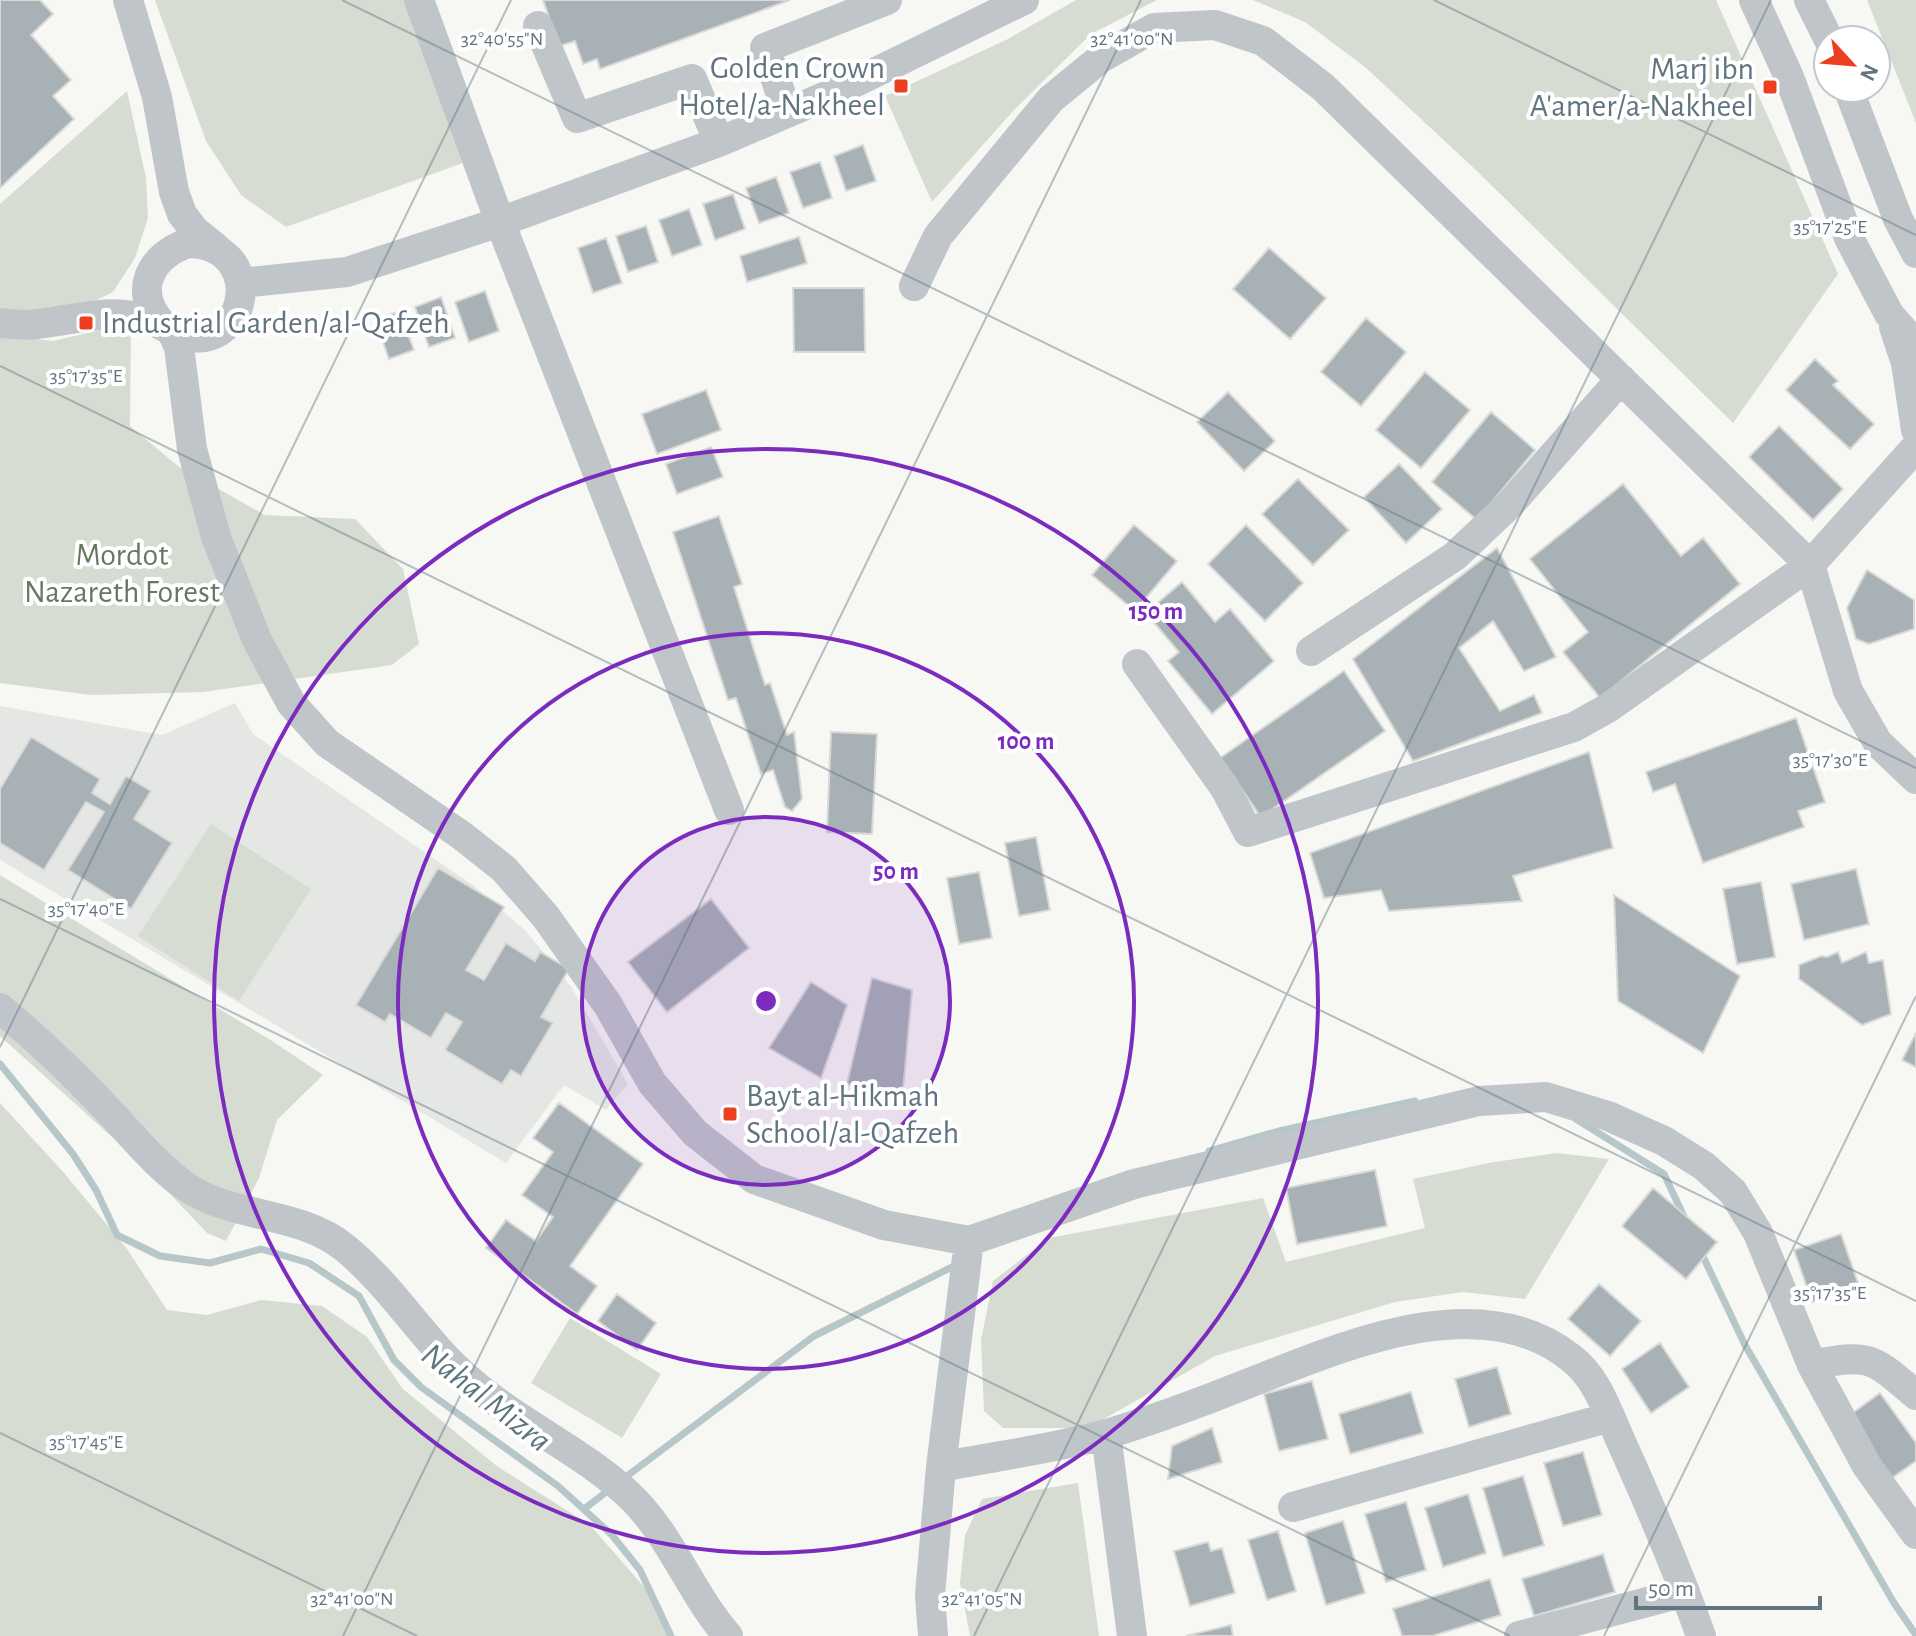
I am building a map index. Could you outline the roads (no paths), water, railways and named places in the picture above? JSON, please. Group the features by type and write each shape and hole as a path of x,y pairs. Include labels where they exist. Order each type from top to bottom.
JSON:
{"street":[{"path":"0,323 35,325 95,314 130,314 197,338 224,327 235,315 241,300 237,269 228,257 195,231 182,214 174,192 157,97 128,0"},
{"path":"419,0 500,222 729,810"},
{"path":"787,112 765,48 887,0"},
{"path":"241,283 347,272 500,222 719,142 858,81 1024,0"},
{"path":"1754,0 1789,77 1849,238 1889,314 1906,363 1916,430"},
{"path":"1809,0 1821,24"},
{"path":"914,286 938,236 1051,99 1101,58 1154,28 1215,25 1263,41 1323,87 1810,565 1848,691 1878,743 1916,779"},
{"path":"538,26 577,118 692,79 719,142"},
{"path":"1854,104 1898,219 1916,253"},
{"path":"174,192 170,237 154,268 148,300 154,315 179,347 192,449 216,537 257,640 291,703 327,743 461,835 504,869 546,917 608,1005 652,1083 695,1133 754,1179 884,1225 969,1241 1134,1184 1479,1101 1546,1097 1608,1116 1664,1141 1704,1166 1733,1192 1758,1233 1812,1365 1867,1466 1916,1534"},
{"path":"95,314 188,243 202,243 216,248"},
{"path":"1889,314 1916,345"},
{"path":"187,409 189,376 199,349 210,335"},
{"path":"1311,651 1455,556 1511,503 1621,379"},
{"path":"1137,664 1225,788 1248,832 1574,727 1608,708 1810,565 1916,447"},
{"path":"0,1008 69,1071 181,1183 222,1203 298,1223 326,1235 369,1268 463,1376 632,1498 666,1542 728,1636"},
{"path":"933,1636 930,1595 941,1467 969,1241"},
{"path":"941,1467 1106,1434 1209,1399 1355,1342 1439,1325 1499,1327 1537,1335 1573,1359 1592,1379 1651,1507 1701,1636"},
{"path":"1812,1365 1848,1357 1868,1358 1884,1367 1916,1395"},
{"path":"1293,1507 1610,1417"},
{"path":"1106,1434 1132,1636"},
{"path":"1519,1636 1685,1592"}],"waterway":[{"name":"Nahal Mizra","path":"0,1064 73,1154 96,1190 117,1235 160,1256 210,1263 261,1249 309,1263 359,1296 394,1360 421,1387 558,1486 612,1535 640,1570 671,1636"},
{"path":"1209,1151 1279,1131 1415,1101"},
{"path":"1576,1119 1664,1174 1686,1221"},
{"path":"1700,1250 1745,1345 1894,1603 1916,1635"},
{"path":"623,1479 814,1336 958,1264"},
{"path":"584,1509 610,1489"}],"place":[{"name":"Golden Crown Hotel/a-Nakheel","path":"901,86"},
{"name":"Marj ibn A'amer/a-Nakheel","path":"1770,87"},
{"name":"Industrial Garden/al-Qafzeh","path":"86,323"},
{"name":"Bayt al-Hikmah School/al-Qafzeh","path":"730,1114"}],"park label":[{"name":"Mordot Nazareth Forest","path":"122,574"}]}
